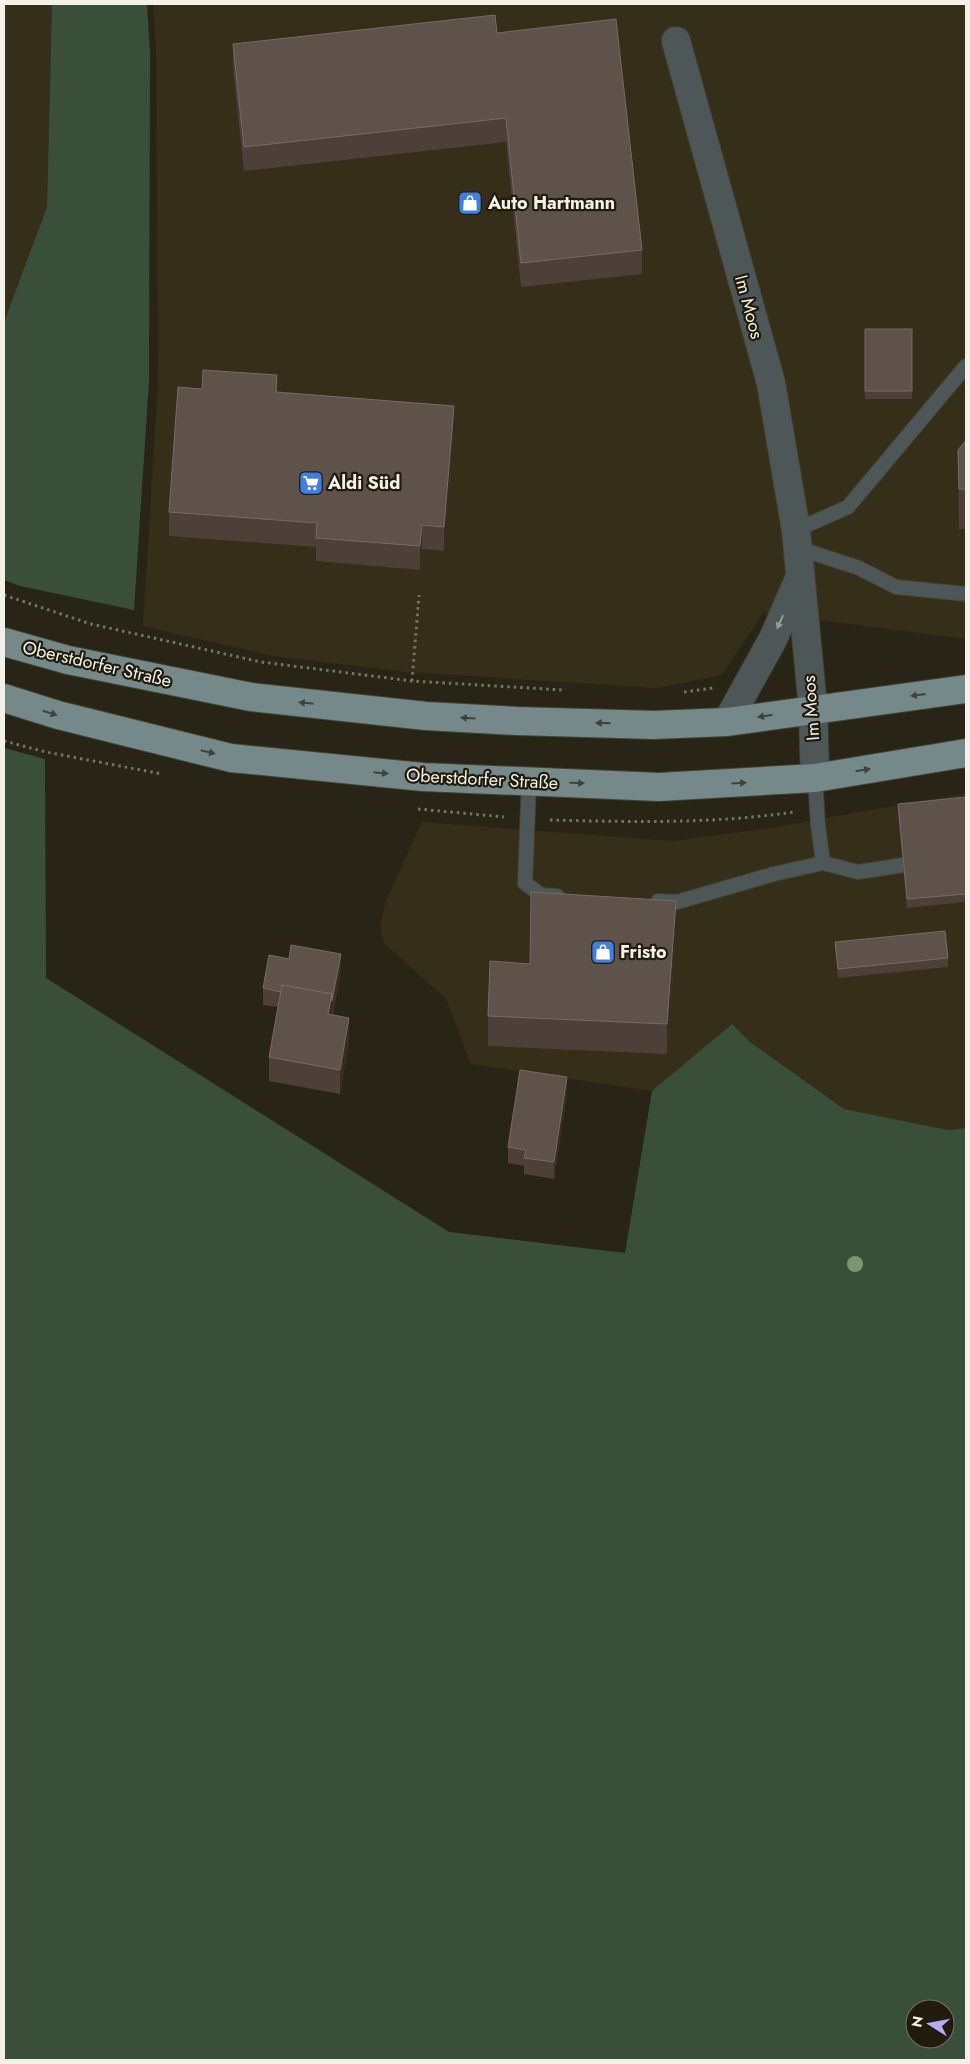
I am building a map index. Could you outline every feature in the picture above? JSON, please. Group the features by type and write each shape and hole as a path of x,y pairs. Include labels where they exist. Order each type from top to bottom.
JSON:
{"main road":[{"name":"Oberstdorfer Straße","path":"4,642 68,660 251,697 426,716 517,721 654,725 727,722 813,708 966,689"},
{"name":"Oberstdorfer Straße","path":"4,698 58,715 231,758 423,777 658,787 815,778 966,753"}],"street":[{"name":"Im Moos","path":"676,41 771,383 797,539 813,708 815,778"},
{"name":"Im Moos","path":"727,722 773,639 800,578"}],"lane":[{"path":"797,539 848,507 966,366"},
{"path":"797,539 896,587 966,594"},
{"path":"815,778 823,863"},
{"path":"529,781 526,883 540,895 570,896"},
{"path":"648,901 677,902 774,874 823,863 858,872 903,865"}],"path":[{"path":"4,595 91,624 261,662 412,681 570,690"},
{"path":"412,681 420,595"},
{"path":"677,693 748,682"}],"shaded area":[{"path":"4,4 52,4 47,207 4,322"},
{"path":"153,4 966,4 966,639 763,613 722,675 657,688 407,672 273,656 143,626 158,382 156,48"},
{"path":"966,793 966,1128 948,1130 844,1109 750,1042 732,1024 652,1091 471,1064 446,999 384,943 380,926 386,901 422,822 674,841 770,828"}],"green space":[{"path":"52,4 147,4 150,52 149,381 134,610 20,586 4,580 4,322 47,207"},
{"path":"4,748 45,759 46,978 449,1232 625,1253 652,1091 732,1024 750,1042 844,1109 948,1130 966,1128 966,2060 4,2060"}],"building":[{"path":"495,15 497,33 616,19 642,250 521,263 506,118 244,147 233,44"},
{"path":"865,329 912,329 912,391 865,391"},
{"name":"Aldi Süd","path":"203,370 277,375 276,392 454,406 444,527 422,525 420,546 316,538 317,523 169,512 178,387 202,389"},
{"path":"966,440 966,489 959,489 958,450"},
{"path":"966,797 966,894 907,899 898,804"},
{"path":"531,892 676,901 667,1024 488,1016 490,961 530,964"},
{"path":"945,931 948,958 838,969 835,942"},
{"path":"291,945 341,954 332,1001 332,994 282,985 281,992 263,988 269,955 289,959"},
{"path":"282,985 332,994 328,1014 349,1018 340,1070 269,1057"},
{"path":"520,1070 567,1077 554,1162 524,1158 526,1150 508,1147"}],"place":[{"name":"Auto Hartmann","path":"470,203"},
{"name":"Aldi Süd","path":"311,483"},
{"name":"Fristo","path":"603,952"}]}
